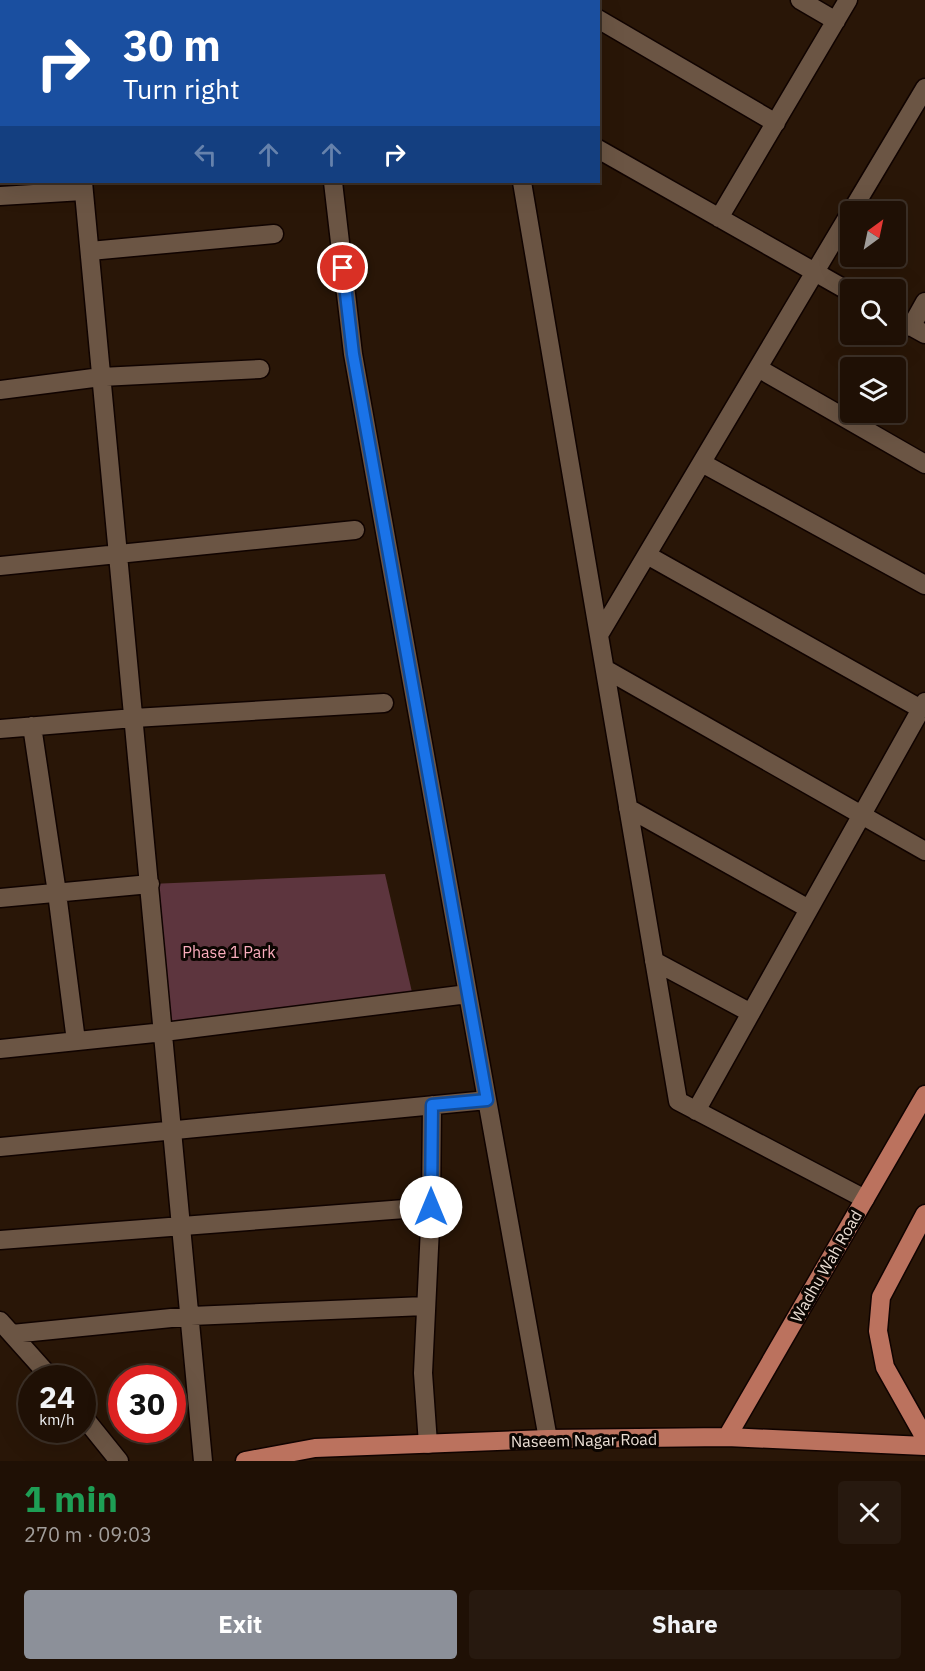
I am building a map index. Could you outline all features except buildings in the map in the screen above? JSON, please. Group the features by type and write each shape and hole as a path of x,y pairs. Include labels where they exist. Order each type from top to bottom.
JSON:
{"main road":[{"name":"Wadhu Wah Road","path":"728,1437 925,1095"},
{"path":"925,1214 881,1297 878,1331 885,1367 925,1438"},
{"name":"Naseem Nagar Road","path":"245,1461 286,1456 315,1448 548,1439 728,1437 925,1446"}],"street":[{"path":"800,0 836,21"},
{"path":"719,218 848,0"},
{"path":"600,20 776,123"},
{"path":"858,201 925,88"},
{"path":"600,150 840,286"},
{"path":"333,183 353,354 548,1439"},
{"path":"522,183 678,1101 865,1199"},
{"path":"0,196 83,186 203,1461"},
{"path":"599,635 840,230"},
{"path":"90,251 274,234"},
{"path":"911,326 925,302"},
{"path":"758,368 925,464"},
{"path":"0,390 101,377 260,369"},
{"path":"702,463 925,585"},
{"path":"0,566 355,530"},
{"path":"647,555 923,705 696,1111"},
{"path":"605,669 925,851"},
{"path":"0,729 384,702"},
{"path":"32,726 76,1041"},
{"path":"628,808 809,909"},
{"path":"0,898 150,884"},
{"path":"654,961 751,1013"},
{"path":"0,1049 164,1032 468,994"},
{"path":"0,1147 487,1100"},
{"path":"428,1444 423,1373 431,1207 432,1105"},
{"path":"0,1240 431,1207"},
{"path":"6,1327 425,1306"},
{"path":"6,1327 40,1365"},
{"path":"96,1432 119,1461"}],"green space":[{"name":"Phase 1 Park","path":"385,874 414,1001 164,1032 150,884"}],"route":[{"path":"343,268 353,354 487,1100 432,1105 431,1207"}]}
